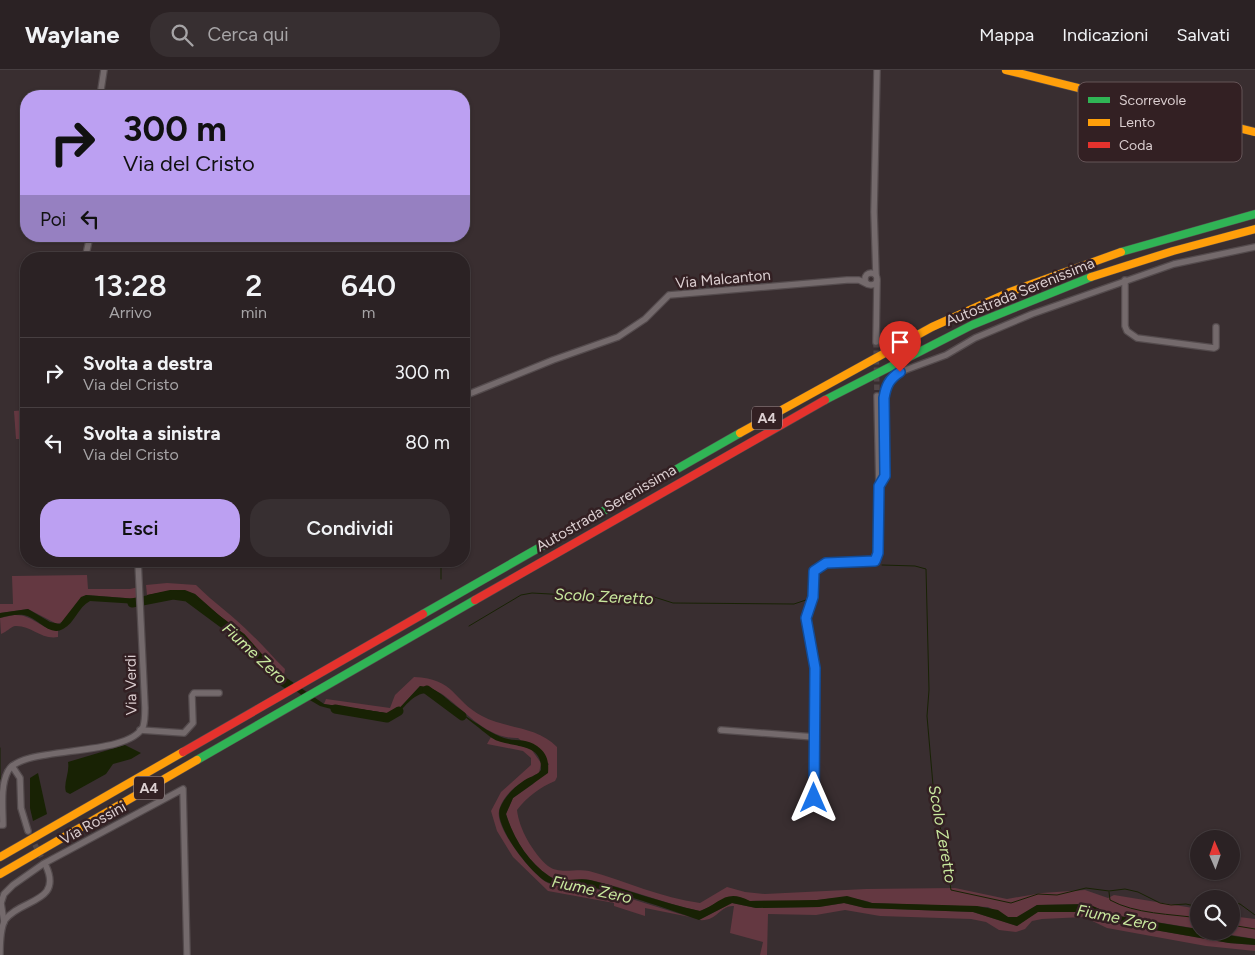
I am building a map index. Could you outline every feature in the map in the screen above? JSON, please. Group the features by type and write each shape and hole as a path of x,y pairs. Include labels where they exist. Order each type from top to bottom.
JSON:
{"main road":[{"path":"1006,70 1078,88"},
{"path":"1242,129 1255,132"},
{"name":"Autostrada Serenissima","path":"0,858 825,384 932,327 1010,292 1084,264 1166,237 1255,214"},
{"name":"Autostrada Serenissima","path":"0,874 662,492 832,396 936,342 1013,308 1090,278 1170,252 1255,229"}],"street":[{"path":"101,90 104,70"},
{"path":"876,342 875,292 877,278 874,212 877,70"},
{"path":"879,486 885,476 884,398 886,386 892,377 900,372 946,355 975,338 1126,280 1174,264 1255,247"},
{"name":"Via Malcanton","path":"470,394 552,360 618,337 645,319 669,295 859,280 875,265"},
{"path":"875,292 868,284 867,274 877,278"},
{"path":"859,280 873,285 877,278"},
{"path":"1126,280 1125,326 1126,331 1136,338 1214,348 1216,347 1216,327"},
{"path":"823,809 818,806 814,798 815,659 806,618 813,597 814,571 826,563 875,561 878,553 877,396"},
{"name":"Via Verdi","path":"12,766 31,758 66,754 130,738 140,730 145,708 138,567"},
{"path":"140,730 172,730 184,733 193,723 192,696 194,693 219,692"},
{"path":"721,730 814,737"},
{"path":"1,825 5,781 12,766"},
{"path":"12,766 20,778 21,808 28,831"},
{"name":"Via Rossini","path":"4,922 2,903 4,894 12,885 43,864 183,788 187,955"},
{"path":"0,954 4,922 11,914 46,893 50,878 46,866"}],"shaded area":[{"path":"20,410 20,439 16,439 14,411"},
{"path":"87,575 88,589 130,589 139,587 138,599 86,595 62,622 57,624 28,609 0,613 0,604 13,604 12,576"},
{"path":"167,583 196,585 261,643 285,669 284,676 195,594 177,591 147,595 146,585"},
{"path":"14,615 26,617 46,628 58,631 58,637 46,636 21,626 12,627 1,634 0,618"},
{"path":"414,677 438,682 453,691 472,710 482,716 531,731 549,740 557,747 557,777 555,781 534,793 517,810 528,840 542,861 553,869 589,871 657,893 700,903 727,887 745,892 765,894 866,889 955,888 1007,899 1042,893 1085,890 1108,898 1114,895 1190,908 1190,928 1113,915 1088,904 1037,905 1017,917 1008,917 988,907 872,903 845,898 800,901 749,901 735,897 700,911 590,880 558,880 549,876 534,864 517,840 506,814 513,798 533,784 549,764 518,738 496,734 486,729 442,694 420,686 394,714 324,704 326,699 390,708 395,695"},
{"path":"491,737 531,749 541,763 539,773 509,792 499,811 499,819 508,839 523,860 540,877 551,884 587,887 690,917 645,908 645,916 614,906 614,903 548,891 513,857 497,831 491,811 501,792 531,765 531,758 523,751 487,744"},
{"path":"732,903 756,908 819,907 844,903 865,908 973,912 1017,926 1037,912 1091,912 1109,921 1190,936 1190,940 1212,940 1255,945 1255,951 1206,946 1107,928 1084,917 1032,921 1025,929 1016,932 999,930 986,922 971,919 880,916 845,910 816,915 768,914 767,955 760,955 763,942 730,933 734,906 725,908 710,919 699,920"},
{"path":"1240,917 1255,919 1255,939 1240,936"}],"water":[{"path":"170,590 185,590 195,594 254,646 275,670 324,704 394,714 420,686 428,687 441,694 470,719 491,732 504,738 525,741 537,746 547,758 548,773 513,798 506,814 517,840 534,864 549,876 558,880 590,880 700,911 723,899 734,896 750,901 817,900 847,896 872,903 977,906 998,910 1008,917 1017,917 1037,905 1088,904 1113,915 1190,928 1190,936 1109,921 1091,912 1038,912 1017,926 973,912 865,908 844,903 819,907 756,908 732,903 699,920 613,892 585,886 552,884 540,877 523,860 502,826 499,816 500,808 509,794 524,780 541,770 540,760 531,750 492,738 449,705 427,693 413,699 394,718 335,710 320,706 278,678 240,637 210,614 192,597 177,593 147,601 147,595"},
{"path":"86,595 138,599 138,604 90,601 82,607 71,623 58,631 48,629 34,619 24,615 0,618 0,613 28,609 50,622 60,624 81,597"},
{"path":"125,745 141,753 131,759 113,764 106,774 70,794 66,792 68,762"},
{"path":"38,773 47,814 33,821 30,808 30,778"},
{"path":"1240,937 1255,939 1255,945 1212,940 1240,940"}],"waterway":[{"name":"Scolo Zeretto","path":"882,565 915,566 926,569 929,690 927,716 933,785 951,890 1011,903 1038,894 1057,895 1086,888 1109,891 1125,889 1138,892 1160,903 1190,905"},
{"name":"Scolo Zeretto","path":"441,567 441,579"},
{"name":"Scolo Zeretto","path":"469,626 521,595 532,593 605,597 651,596 673,603 794,604 806,600"},
{"name":"Fiume Zero","path":"132,603 173,595 187,597 241,637 276,677 291,687"},
{"name":"Fiume Zero","path":"427,690 462,716"},
{"name":"Fiume Zero","path":"335,709 387,718 399,711"},
{"path":"0,748 0,779"},
{"path":"1109,892 1110,900 1120,905 1153,913 1190,917"},
{"name":"Scolo Zeretto","path":"1240,904 1255,915"},
{"path":"1240,926 1255,929"}],"tunnel":[{"path":"876,342 877,396"},
{"path":"31,837 46,866"}],"traffic: fast":[{"path":"1121,252 1255,214"},
{"path":"825,400 972,325 1091,277"},
{"path":"423,614 740,433"},
{"path":"197,760 475,600"}],"traffic: slow":[{"path":"1006,70 1078,88"},
{"path":"1242,129 1255,132"},
{"path":"1091,277 1173,251 1255,229"},
{"path":"740,433 932,327 1010,292 1121,252"},
{"path":"0,857 183,752"},
{"path":"0,874 197,760"}],"traffic: jam":[{"path":"475,600 825,400"},
{"path":"183,752 423,614"}],"route":[{"path":"814,798 815,659 806,618 813,597 814,571 826,563 875,561 878,553 879,486 885,476 884,398 886,386 892,377 900,372"}]}
